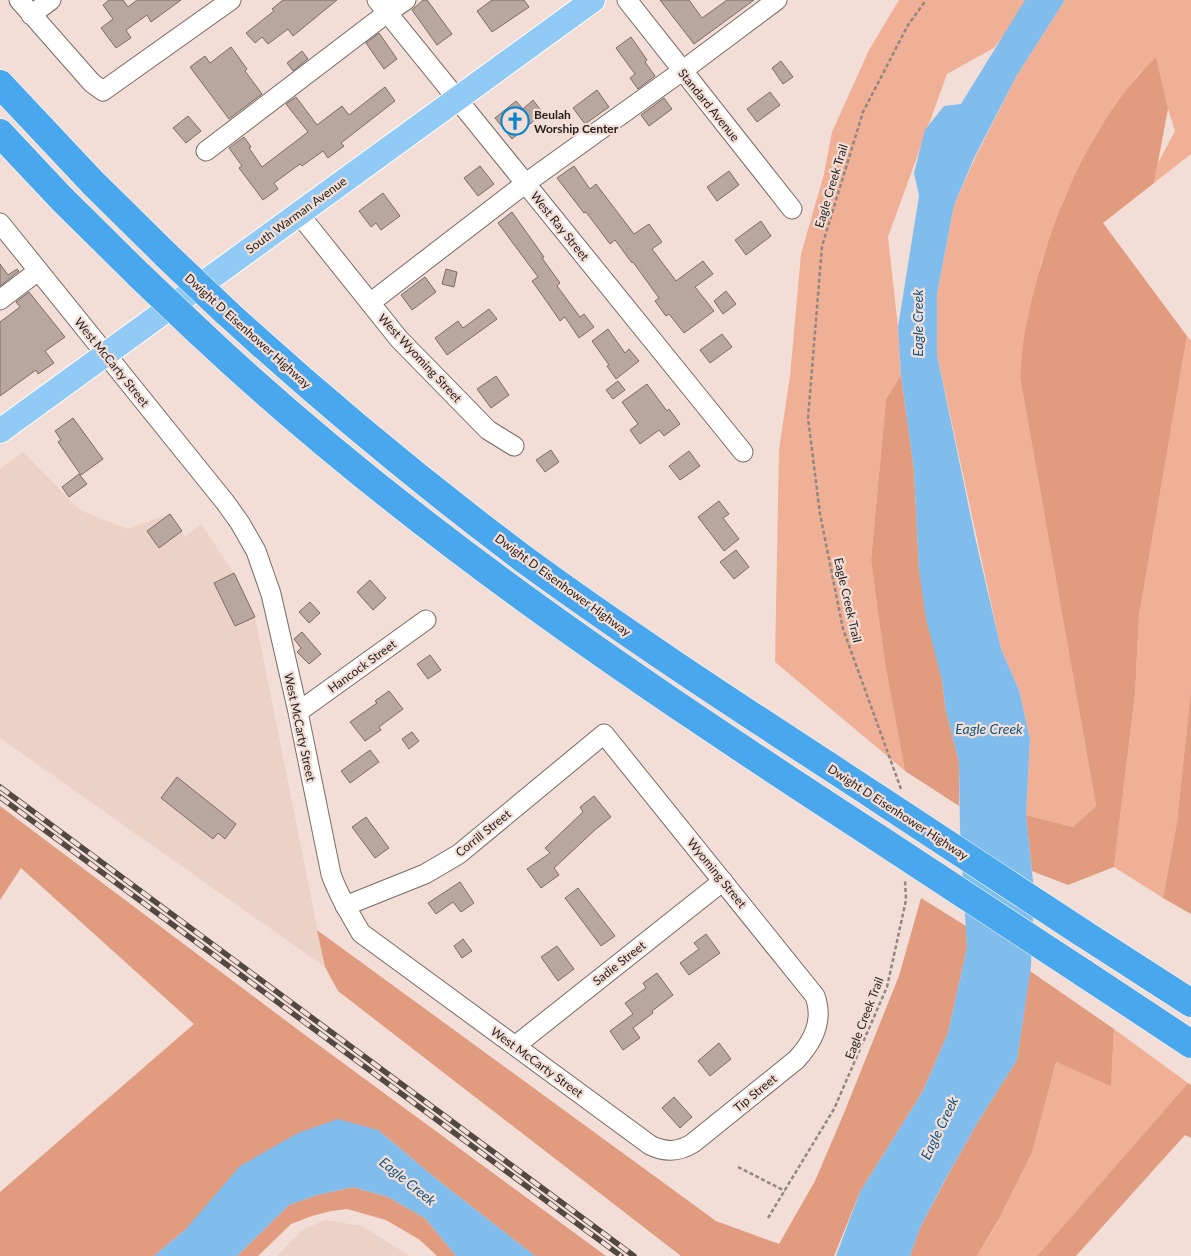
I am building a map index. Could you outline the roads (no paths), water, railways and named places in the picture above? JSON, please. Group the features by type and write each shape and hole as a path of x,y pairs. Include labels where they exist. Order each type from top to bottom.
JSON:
{"highway":[{"name":"Dwight D Eisenhower Highway","path":"0,84 100,190 225,312 389,454 525,560 649,647 890,797 1081,932 1191,1004"},
{"path":"0,133 62,199 140,276 274,400 382,491 524,600 661,694 1191,1044"}],"main road":[{"name":"South Warman Avenue","path":"0,432 593,0"}],"street":[{"path":"19,0 92,83 103,91 231,0"},
{"path":"31,15 52,0"},
{"path":"206,151 382,6 406,0"},
{"name":"Standard Avenue","path":"627,0 792,209"},
{"path":"370,303 526,183 777,0"},
{"name":"West Ray Street","path":"382,6 743,452"},
{"name":"West Wyoming Street","path":"299,214 399,338 488,430 514,446"},
{"name":"West McCarty Street","path":"0,223 225,502 247,534 263,569 271,594 298,712 331,874 345,906 361,933 650,1146 660,1150 672,1151"},
{"path":"0,300 38,271"},
{"name":"Hancock Street","path":"298,712 426,620"},
{"name":"Corrill Street","path":"345,906 425,874 459,854 604,734"},
{"name":"Wyoming Street","path":"604,734 815,996 818,1006 818,1018"},
{"name":"Sadie Street","path":"514,1046 723,881"},
{"name":"Tip Street","path":"672,1151 684,1149 693,1143 796,1060 808,1048 816,1029 818,1018"}],"water":[{"name":"Eagle Creek","path":"1025,0 1065,0 1017,75 975,156 954,205 937,294 937,355 975,537 1001,649 1019,690 1030,739 1026,815 1034,891 1031,966 1017,1060 979,1120 946,1178 920,1228 910,1256 836,1256 860,1192 923,1091 948,1033 967,948 960,829 959,762 946,711 942,680 926,619 919,570 914,470 901,375 898,327 919,196 914,173 925,130 944,106 961,104"},
{"name":"Eagle Creek","path":"338,1119 378,1130 439,1181 535,1256 456,1256 425,1218 388,1197 353,1187 317,1195 289,1205 237,1256 154,1256 185,1230 240,1166 298,1133"}],"railway":[{"path":"0,787 634,1256"},
{"path":"0,797 621,1256"}],"place":[{"name":"Beulah Worship Center","path":"515,121"}]}
